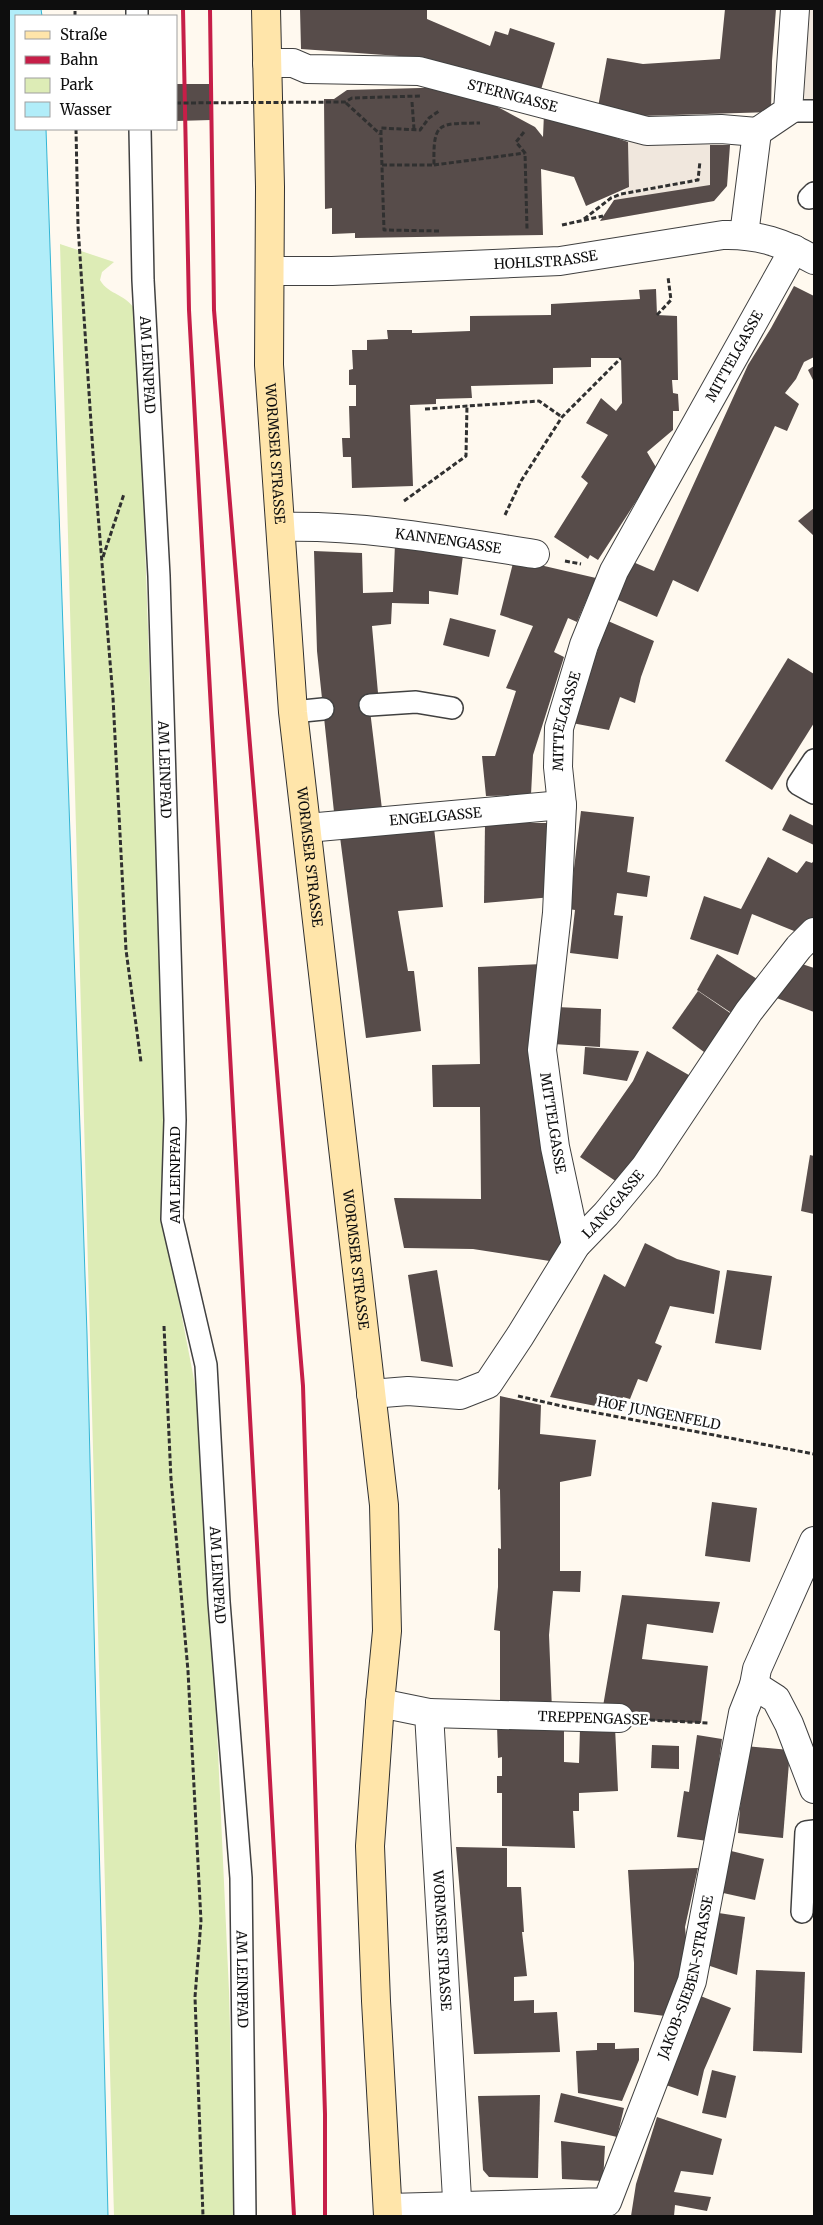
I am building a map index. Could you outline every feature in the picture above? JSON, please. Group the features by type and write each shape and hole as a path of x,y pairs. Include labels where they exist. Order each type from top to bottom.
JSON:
{"main road":[{"name":"WORMSER STRASSE","path":"266,9 270,271 269,364 294,712 384,1505 387,1621 370,1846 376,2001 388,2212"}],"street":[{"path":"744,235 757,132 788,110 795,9"},
{"name":"STERNGASSE","path":"267,63 293,63 307,69 419,71 647,131 705,130 757,132"},
{"name":"HOHLSTRASSE","path":"270,271 332,271 560,261 723,235 744,235 772,240 804,254"},
{"name":"MITTELGASSE","path":"576,1245 555,1147 542,1050 557,913 562,805 558,767 558,728 584,645 614,571 804,254"},
{"name":"KANNENGASSE","path":"281,527 317,526 407,534 535,554"},
{"name":"ENGELGASSE","path":"307,828 562,805"},
{"name":"LANGGASSE","path":"371,1394 408,1391 460,1395 488,1384 576,1245 606,1214 645,1167 749,1011 799,947 814,932"},
{"name":"JAKOB-SIEBEN-STRASSE","path":"388,2212 457,2211 608,2202 692,1981 705,1901 743,1712 754,1685 757,1669 814,1541"},
{"path":"754,1685 776,1699 789,1724 814,1789"},
{"path":"380,1703 429,1713"},
{"name":"TREPPENGASSE","path":"429,1713 619,1718"},
{"name":"WORMSER STRASSE","path":"429,1713 457,2211"}],"lane":[{"path":"788,110 814,111"},
{"name":"AM LEINPFAD","path":"140,130 143,280 159,576 175,1120 172,1219 206,1366 220,1602 241,1878 245,2216"},
{"path":"370,706 416,702 452,708"},
{"path":"294,712 323,710"},
{"path":"814,760 798,784 814,793"},
{"path":"802,1912 806,1832 814,1831"}],"path":[{"path":"178,103 345,102 352,98 420,96"},
{"path":"350,107 381,134"},
{"path":"434,165 434,135 439,128 448,124 487,123"},
{"path":"420,130 381,128 384,230 420,231"},
{"path":"527,229 525,153 516,142 529,128"},
{"path":"76,130 78,226 93,453 113,698 126,950 142,1068"},
{"path":"582,220 611,198 621,194 698,180 705,130"},
{"path":"382,165 434,165 525,153"},
{"path":"553,227 603,216"},
{"path":"657,315 671,300 667,269"},
{"path":"490,547 521,481 562,417 621,358"},
{"path":"425,410 539,401 562,417"},
{"path":"378,532 380,519 466,456 467,406"},
{"path":"535,554 614,571"},
{"path":"164,1323 171,1479 189,1681 201,1921 195,1997 203,2216"},
{"name":"HOF JUNGENFELD","path":"510,1394 566,1407 814,1454"},
{"name":"TREPPENGASSE","path":"619,1718 721,1724 724,1708 743,1712"}],"green space":[{"path":"60,244 114,262 102,272 100,280 108,289 133,306 137,313 166,1151 163,1219 203,1426 229,1991 235,2216 114,2216"}],"shaded area":[{"path":"806,9 814,9 814,99 802,99"},
{"path":"628,142 730,145 727,186 714,201 600,221 614,200 629,187"}],"water":[{"path":"9,9 41,9 42,15 15,15 15,130 46,130 87,1334 108,2216 9,2216"}],"building":[{"path":"300,9 427,9 427,19 490,46 495,31 508,35 510,28 555,43 540,93 488,81 427,58 301,49"},
{"path":"725,9 776,9 771,112 640,116 598,107 607,58 643,64 720,59"},
{"path":"178,84 210,84 211,120 178,121"},
{"path":"457,87 535,127 543,137 544,113 628,142 629,187 586,206 574,177 541,169 543,235 355,238 355,233 332,234 332,208 325,209 324,99 334,99 347,90"},
{"path":"710,145 730,145 727,186 714,201 600,221 614,200 710,185"},
{"path":"794,286 814,296 814,357 804,362 796,379 785,393 799,404 787,431 775,426 698,592 673,580 657,617 616,599 633,562 654,571 748,365"},
{"path":"656,289 657,315 677,316 678,380 672,380 673,393 678,394 679,411 673,411 673,430 647,452 657,469 598,560 590,555 588,559 554,537 588,483 581,477 608,435 586,423 601,398 616,411 622,403 621,358 591,358 591,367 553,368 553,384 471,386 472,398 436,399 436,404 410,405 413,486 352,488 351,457 343,457 342,438 350,438 349,406 356,406 356,385 349,385 349,370 353,369 352,350 367,350 367,340 388,339 387,330 412,330 412,333 470,331 470,316 551,315 551,304 640,299 639,290"},
{"path":"814,366 814,382 808,370"},
{"path":"814,508 814,536 798,521"},
{"path":"395,544 463,555 458,595 429,591 429,604 392,603 391,624 372,626 378,693 368,694 382,809 334,812 317,651 314,551 362,553 363,593 393,592"},
{"path":"514,559 596,578 577,622 568,618 554,652 564,657 533,755 531,795 486,796 482,756 495,756 516,691 506,688 533,626 500,615"},
{"path":"450,618 496,630 489,657 443,645"},
{"path":"608,621 654,641 641,677 635,703 620,697 609,730 572,723"},
{"path":"788,658 814,674 814,723 772,790 725,761"},
{"path":"581,811 634,817 627,872 650,876 647,897 617,893 614,915 623,916 618,959 570,953 575,910 569,909"},
{"path":"790,814 814,826 814,845 782,830"},
{"path":"485,823 552,823 552,897 484,903"},
{"path":"434,828 443,907 398,911 408,971 414,971 421,1031 366,1038 340,837"},
{"path":"768,857 797,873 806,861 812,863 814,860 814,917 799,933 752,914 738,955 690,939 704,896 741,909"},
{"path":"717,954 762,982 736,1016 697,990"},
{"path":"796,962 814,968 814,1012 774,997"},
{"path":"543,964 567,1228 556,1262 473,1249 404,1248 394,1198 481,1199 480,1107 433,1107 432,1065 480,1064 478,967"},
{"path":"698,991 736,1017 708,1055 672,1028"},
{"path":"556,1007 601,1009 600,1047 553,1044"},
{"path":"585,1047 639,1051 627,1081 583,1074"},
{"path":"647,1051 694,1078 617,1182 580,1157 633,1081"},
{"path":"810,1155 814,1156 814,1214 801,1211"},
{"path":"645,1243 677,1259 720,1271 714,1314 670,1306 655,1343 662,1346 647,1382 638,1379 630,1399 623,1397 616,1410 550,1397 604,1274 625,1287"},
{"path":"437,1270 453,1367 421,1361 408,1275"},
{"path":"727,1270 772,1276 761,1350 715,1343"},
{"path":"500,1396 541,1405 540,1434 596,1440 591,1476 560,1482 560,1571 581,1571 580,1592 553,1591 549,1635 552,1710 500,1706 500,1631 494,1630 498,1587 498,1548 501,1549 500,1489 498,1490"},
{"path":"712,1502 757,1508 750,1562 705,1556"},
{"path":"622,1595 720,1602 713,1633 647,1624 642,1659 708,1666 701,1723 601,1718"},
{"path":"497,1725 564,1726 564,1762 579,1763 580,1728 615,1727 618,1791 579,1793 579,1811 573,1811 575,1848 502,1846 502,1793 497,1793 497,1776 502,1776 502,1757 498,1758"},
{"path":"697,1735 722,1739 708,1841 677,1837 684,1791 689,1792"},
{"path":"652,1745 679,1746 679,1769 651,1768"},
{"path":"745,1746 790,1750 783,1838 738,1833"},
{"path":"456,1847 507,1848 507,1887 521,1887 524,1932 522,1932 527,1976 514,1977 514,2001 534,2000 534,2013 557,2012 560,2052 474,2054"},
{"path":"723,1849 764,1859 755,1900 714,1891"},
{"path":"698,1868 685,1927 689,1971 673,2017 634,2012 634,1963 628,1870"},
{"path":"712,1912 745,1917 737,1975 704,1964"},
{"path":"756,1970 805,1972 802,2053 753,2051"},
{"path":"698,1995 731,2008 704,2070 698,2096 663,2084"},
{"path":"597,2043 615,2043 615,2049 639,2048 639,2060 622,2101 578,2093 576,2051 597,2050"},
{"path":"712,2070 736,2076 726,2118 702,2113"},
{"path":"561,2093 624,2108 617,2137 554,2122"},
{"path":"540,2095 538,2178 489,2177 483,2170 478,2096"},
{"path":"657,2117 722,2139 713,2175 681,2171 674,2192 711,2197 707,2211 675,2205 674,2216 631,2216 636,2184"},
{"path":"561,2141 605,2146 603,2181 562,2179"}],"railway":[{"path":"183,9 189,310 294,2216"},
{"path":"210,9 214,310 303,1386 325,2114 325,2216"}]}
